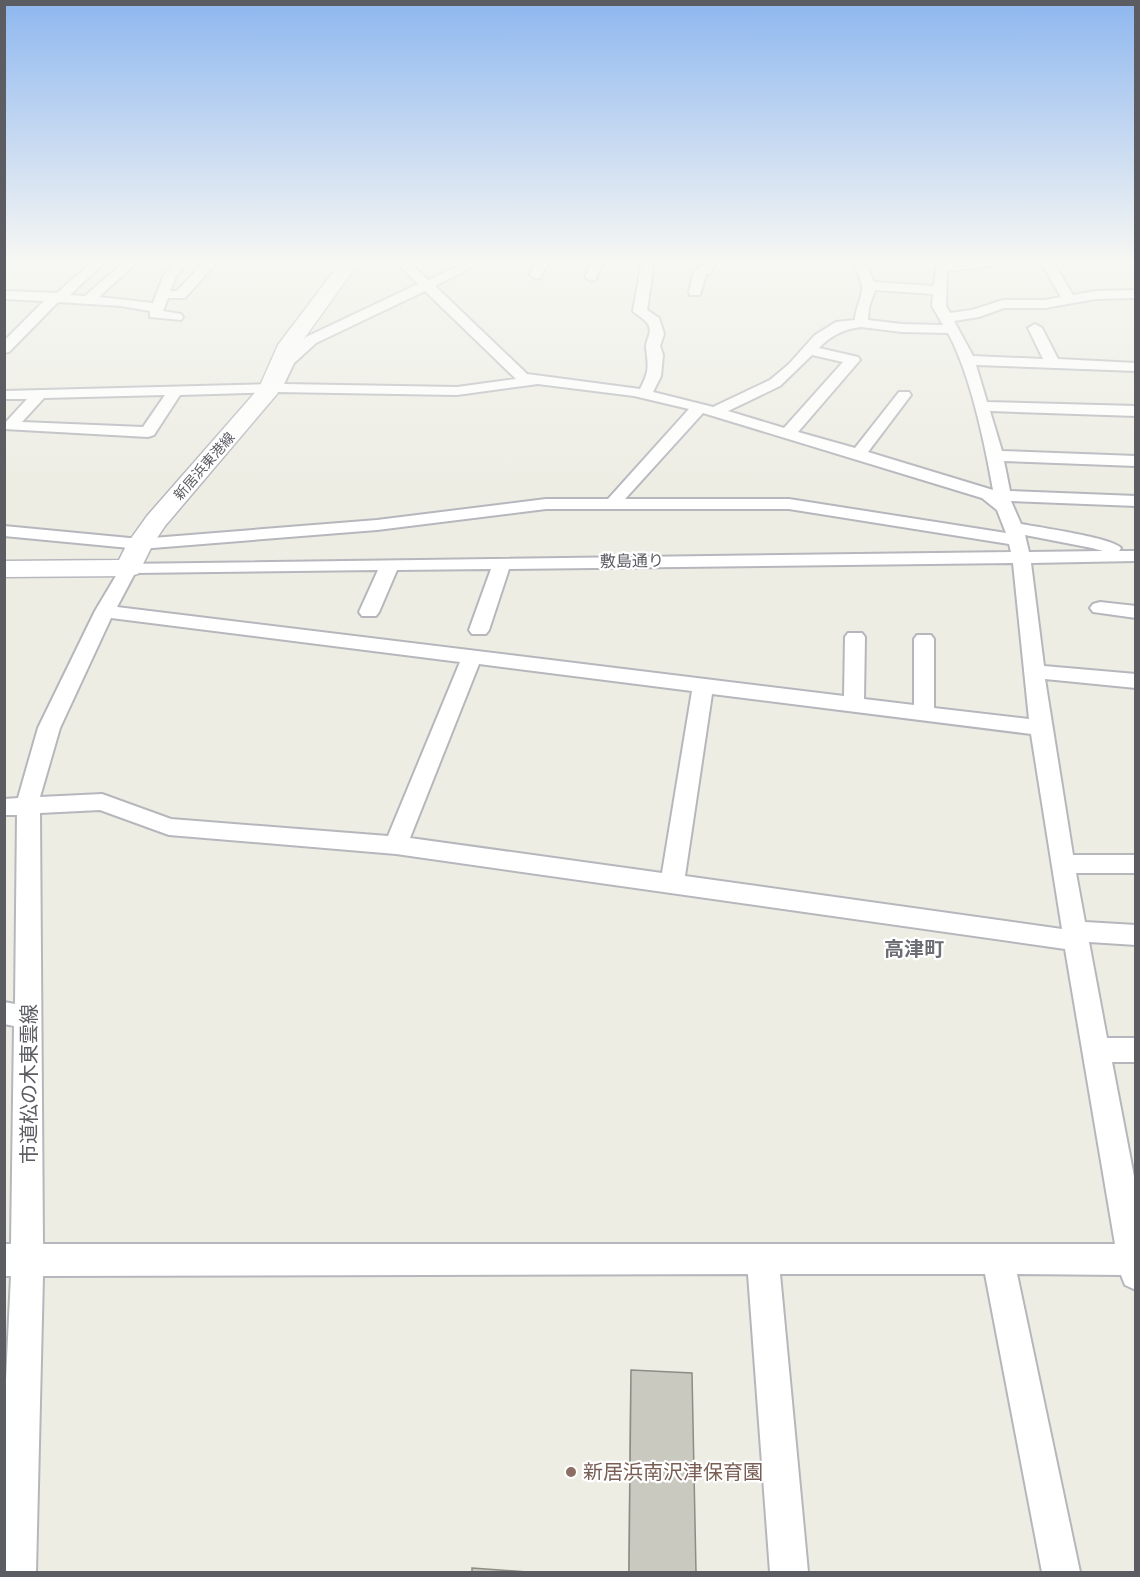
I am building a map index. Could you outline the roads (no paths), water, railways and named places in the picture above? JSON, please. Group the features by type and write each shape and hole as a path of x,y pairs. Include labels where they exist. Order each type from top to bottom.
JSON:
{"main road":[{"name":"新居浜東港線","path":"134,556 156,521 272,388 288,345 296,336"},
{"path":"4,569 134,556"}],"street":[{"path":"4,349 18,336"},
{"path":"272,388 288,362 311,340 320,336"},
{"path":"479,336 523,378 645,394 707,410 988,494 1004,502 1136,501"},
{"path":"645,394 654,376 656,355 653,346 656,336"},
{"path":"618,504 616,499 707,410 775,383 824,336"},
{"path":"16,1261 998,1258 1135,1265 1063,864 1041,728 1017,542 1004,502 982,406 968,360 955,336"},
{"path":"1039,336 1053,364"},
{"path":"786,435 854,360 809,350"},
{"path":"968,360 1136,367"},
{"path":"4,395 272,388 457,391 534,381"},
{"path":"40,394 10,426 148,432 175,391"},
{"path":"857,456 904,396"},
{"path":"982,406 1136,411"},
{"path":"995,456 1136,461"},
{"path":"4,531 134,556 546,504 789,504 824,508 1017,542 1112,548 1136,556"},
{"path":"1112,548 1120,541 1136,542"},
{"name":"敷島通り","path":"134,556 390,566 1017,542 1136,556"},
{"name":"市道松の木東雲線","path":"17,1572 17,807 29,796 49,728 134,556"},
{"path":"479,630 502,563"},
{"path":"369,612 390,566"},
{"path":"1100,608 1136,612"},
{"path":"105,611 1041,728"},
{"path":"854,705 855,637"},
{"path":"924,639 924,713"},
{"path":"396,845 472,657"},
{"path":"1034,671 1136,681"},
{"path":"672,884 703,686"},
{"path":"17,807 102,802 169,827 396,845 672,884 1076,936 1136,935"},
{"path":"1063,864 1136,864"},
{"path":"1097,1050 1136,1050"},
{"path":"763,1258 789,1572"},
{"path":"998,1258 1061,1572"}],"place":[{"name":"新居浜南沢津保育園","path":"571,1472"}],"district":[{"name":"高津町","path":"914,949"}]}
